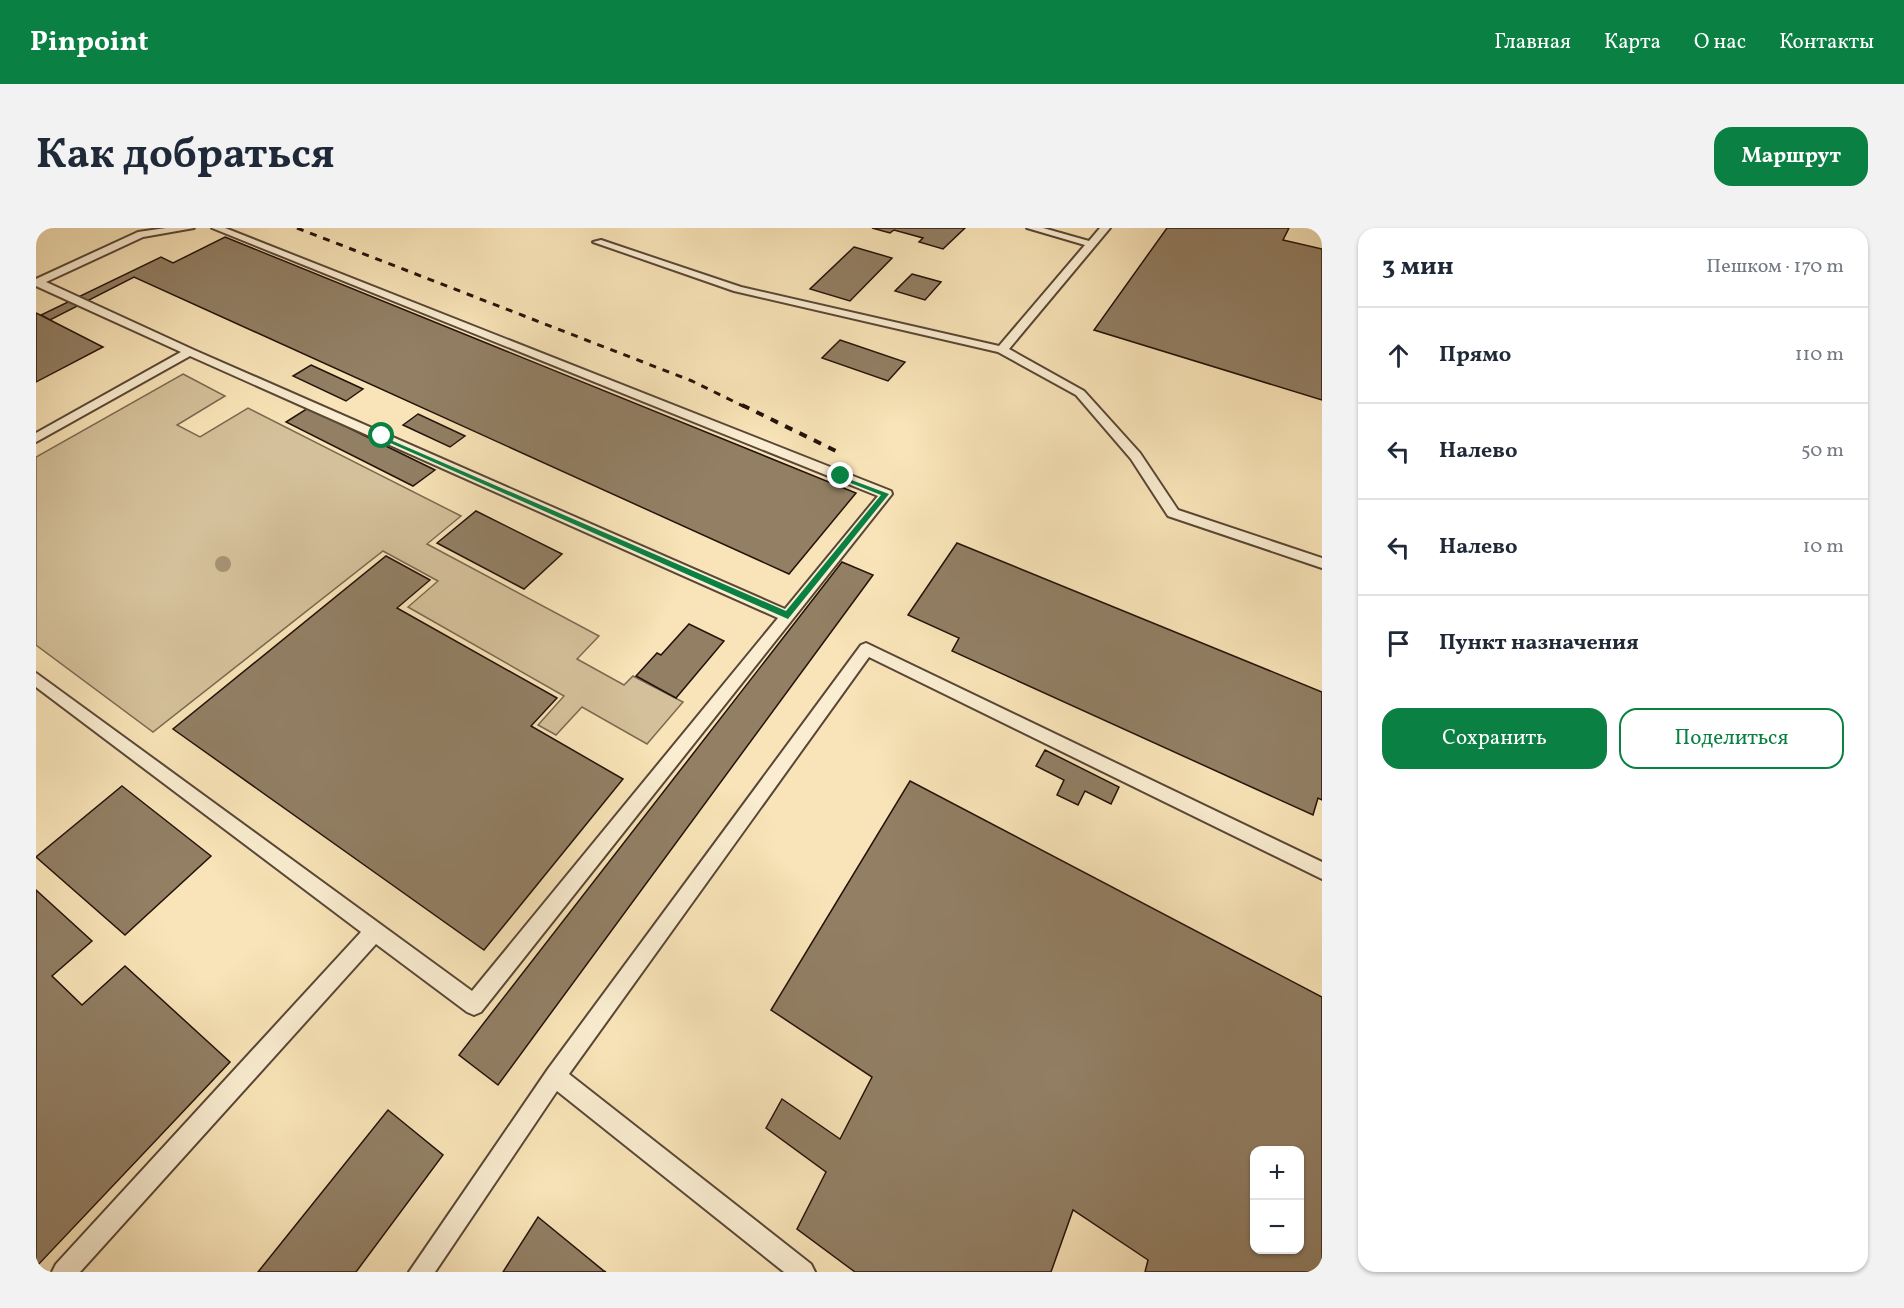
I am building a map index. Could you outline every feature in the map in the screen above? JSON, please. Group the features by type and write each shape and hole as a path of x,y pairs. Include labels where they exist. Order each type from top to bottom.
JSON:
{"lane":[{"path":"37,282 141,234 189,228"},
{"path":"36,679 474,1005 886,494 217,228"},
{"path":"1032,228 1091,244"},
{"path":"1002,350 1105,228"},
{"path":"598,242 738,289 1002,350 1080,393 1136,456 1173,513 1322,563"},
{"path":"37,282 788,616"},
{"path":"36,438 190,352"},
{"path":"421,1272 555,1076 866,649 1322,871"},
{"path":"64,1272 374,932"},
{"path":"555,1076 609,1116 803,1272"}],"shaded area":[{"path":"183,374 225,396 177,425 200,437 248,408 461,516 427,544 599,636 577,659 624,685 633,676 683,702 647,744 582,707 556,735 538,725 564,696 408,607 438,581 383,551 153,732 36,645 36,457"}],"building":[{"path":"872,228 965,228 943,249 919,242 923,238 894,230 890,233"},
{"path":"1167,228 1289,228 1283,240 1322,249 1322,400 1094,330"},
{"path":"225,237 856,493 789,574 134,277 50,320 41,315 161,257 173,263"},
{"path":"854,247 892,258 850,301 810,289"},
{"path":"912,274 941,282 925,300 895,291"},
{"path":"36,313 50,320 103,347 36,382"},
{"path":"840,340 905,362 888,381 822,358"},
{"path":"311,365 363,389 346,401 293,376"},
{"path":"308,408 435,470 413,486 286,422"},
{"path":"418,414 465,436 450,447 403,425"},
{"path":"476,511 562,554 524,589 437,543"},
{"path":"957,543 1322,692 1322,800 1318,798 1313,815 952,651 959,638 908,615"},
{"path":"386,556 430,580 397,608 557,698 531,726 623,779 484,950 173,729"},
{"path":"842,562 873,575 498,1085 459,1055"},
{"path":"689,624 724,641 676,698 636,676 657,653 661,655"},
{"path":"1045,750 1119,787 1111,804 1085,791 1078,805 1057,795 1064,780 1036,766"},
{"path":"910,781 1322,997 1322,1272 1145,1272 1148,1260 1073,1210 1051,1272 855,1272 797,1229 826,1172 766,1128 782,1099 840,1139 872,1077 771,1010"},
{"path":"122,786 211,856 125,935 36,857"},
{"path":"36,890 92,941 52,976 82,1005 125,966 230,1062 36,1267"},
{"path":"388,1110 443,1155 356,1272 258,1272"},
{"path":"538,1217 604,1271 606,1272 503,1272"}],"railway":[{"path":"297,228 692,381 745,407"},
{"path":"742,405 836,451"}],"route":[{"path":"382,436 788,616 886,494 841,476"}]}
